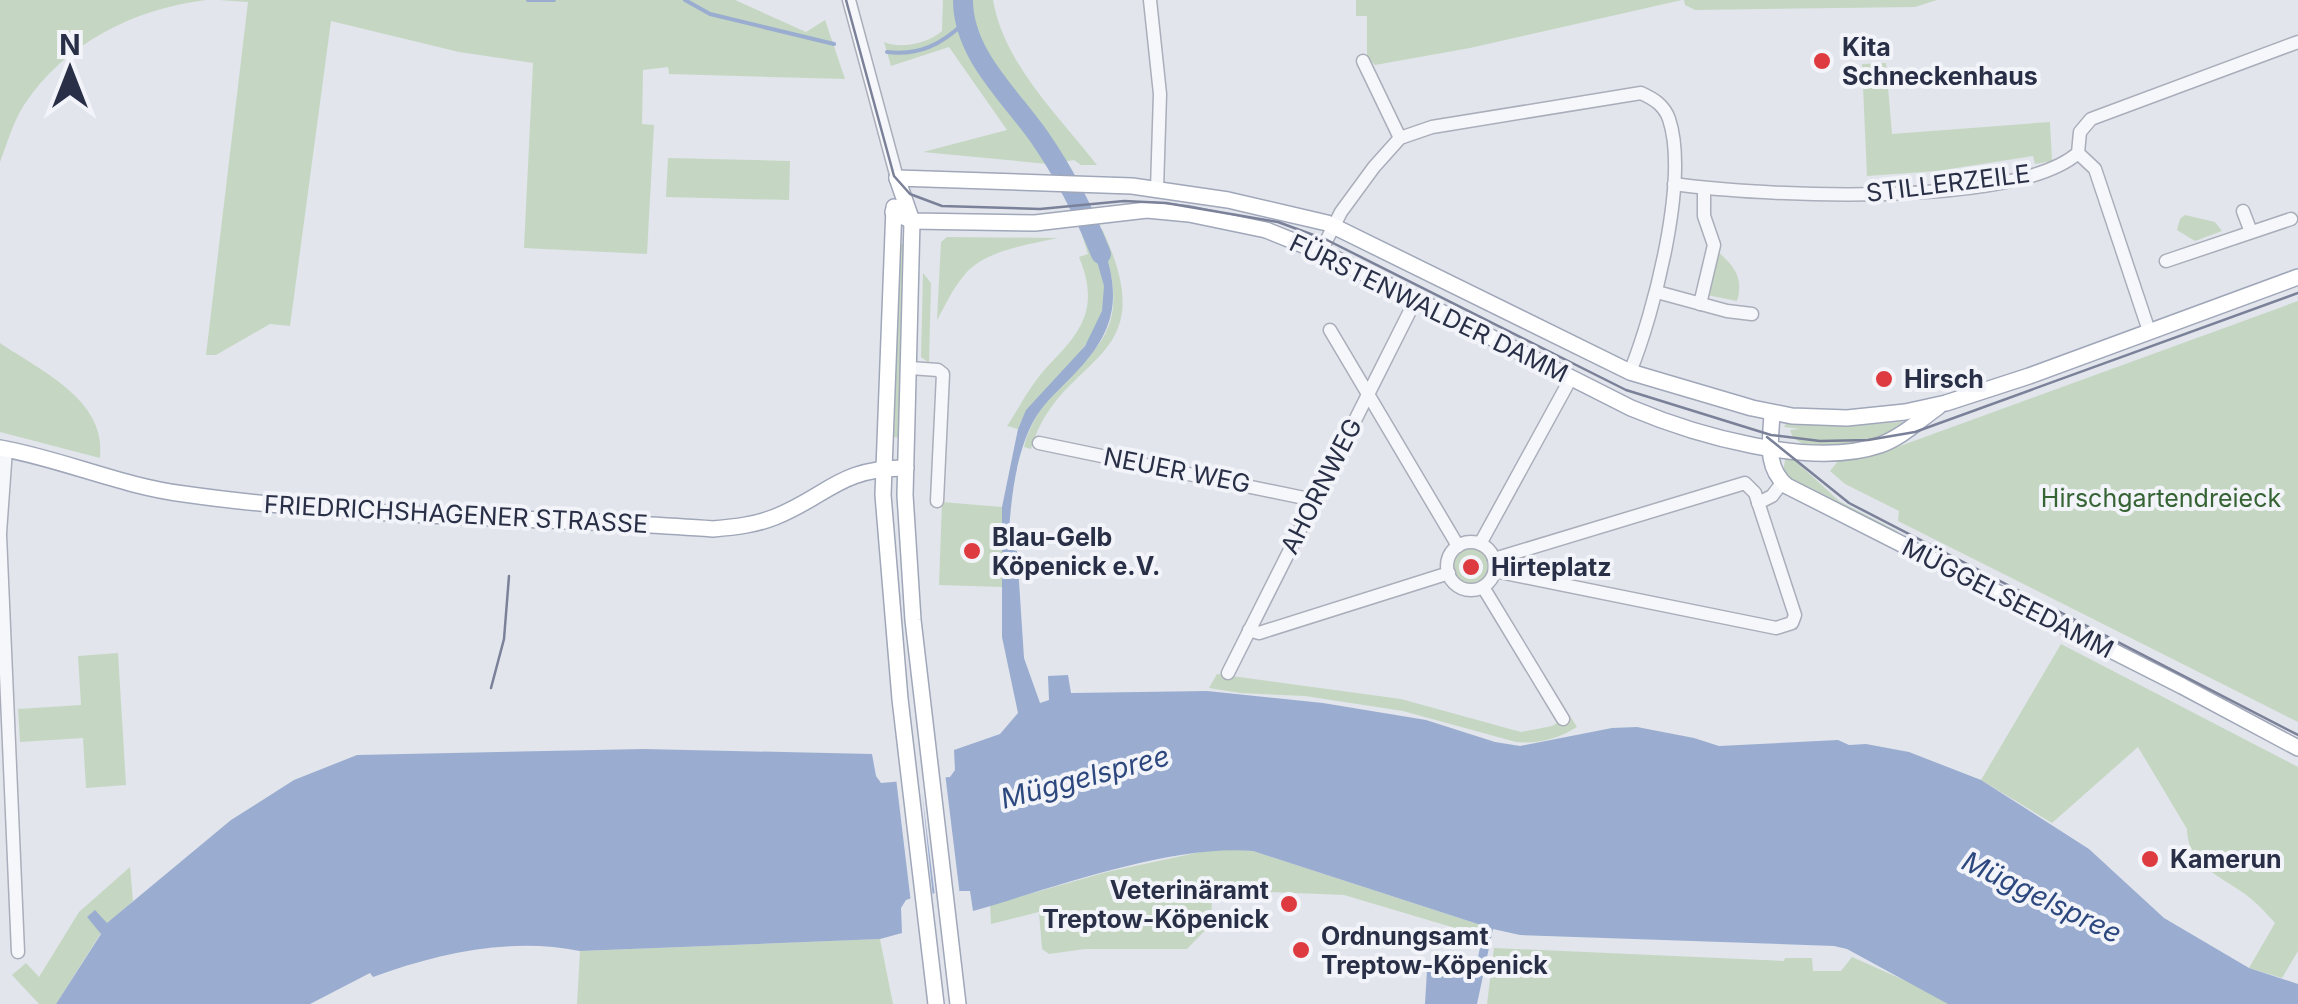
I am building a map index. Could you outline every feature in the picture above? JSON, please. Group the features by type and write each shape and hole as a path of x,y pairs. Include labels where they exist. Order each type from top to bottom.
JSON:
{"main road":[{"name":"FÜRSTENWALDER DAMM","path":"897,178 1157,189 1270,208 1334,225 1630,372 1772,413 1848,418 1946,403 2298,277"},
{"path":"897,178 882,468 892,630 936,1004"},
{"path":"897,178 912,221 906,468 912,605 958,1004"},
{"name":"FÜRSTENWALDER DAMM","path":"893,212 912,221 1034,224 1126,210 1189,214 1266,230 1321,251 1571,378 1672,424 1771,449 1842,452 1868,448 1902,434 1946,403"},
{"path":"1772,413 1772,469 1782,483"},
{"name":"FRIEDRICHSHAGENER STRASSE","path":"3,449 138,485 216,499 714,528 750,525 774,517 847,477 882,468 906,468"},
{"name":"MÜGGELSEEDAMM","path":"1782,483 2298,748"}],"street":[{"path":"848,0 897,178"},
{"path":"1150,0 1160,94 1157,189"},
{"path":"2149,331 2095,169 2078,154 2080,132 2091,119 2298,42"},
{"path":"1363,61 1400,138"},
{"path":"1321,251 1365,178 1400,138 1432,127 1641,93 1654,99 1668,118 1674,184 1657,292 1630,372"},
{"name":"STILLERZEILE","path":"1674,184 1833,195 1906,192 2014,179 2063,167 2078,154"},
{"path":"1700,304 1714,245 1704,216 1704,188"},
{"path":"2243,211 2251,232"},
{"path":"2168,243 2170,260 2292,219"},
{"path":"1657,292 1752,314"},
{"name":"AHORNWEG","path":"1228,672 1416,300"},
{"path":"1330,330 1458,546"},
{"path":"910,368 938,370 943,374 937,501"},
{"path":"1480,544 1571,378"},
{"name":"NEUER WEG","path":"1039,443 1314,500"},
{"path":"3,449 0,534 4,730 18,952"},
{"path":"1483,587 1462,588 1448,574 1448,561 1458,546 1480,544 1494,565 1776,628 1792,623 1794,607 1752,487 1744,483 1494,565 1483,587"},
{"path":"1758,503 1772,496 1782,483"},
{"path":"1249,630 1259,633 1448,574"},
{"path":"1483,587 1564,718"}],"green space":[{"path":"0,0 206,0 153,11 81,47 41,83 24,105 0,162"},
{"path":"219,0 735,0 806,32 825,20 845,79 669,74 668,67 643,70 642,124 654,125 647,254 524,248 533,63 459,52 331,21 290,326 270,324 216,355 206,355 248,2"},
{"path":"943,0 993,0 1008,46 1020,67 1097,165 1081,165 1074,160 1048,164 923,152 1007,130 949,47 891,66 884,42 922,42 942,31"},
{"path":"1356,0 1682,0 1470,48 1375,65 1367,57 1367,16 1356,16"},
{"path":"1684,0 1937,0 1915,7 1695,10 1685,5"},
{"path":"1886,63 1892,134 2050,122 2052,161 2035,164 2033,156 1937,171 1867,176 1862,64"},
{"path":"668,158 790,161 789,200 666,197"},
{"path":"2185,215 2215,222 2222,231 2195,241 2177,230"},
{"path":"1102,229 1119,274 1122,308 1116,333 1102,354 1063,392 1045,417 1031,449 1024,447 1037,416 1054,392 1091,354 1105,333 1113,308 1111,274 1097,230"},
{"path":"1089,233 1104,286 1103,308 1096,328 1028,411 1018,429 1007,426 1084,318 1088,291 1079,257 1088,254 1082,235"},
{"path":"947,237 1058,238 1006,250 981,261 958,283 937,320 941,242"},
{"path":"898,244 907,244 900,438 894,437"},
{"path":"1716,250 1736,272 1737,301 1707,295"},
{"path":"923,273 931,283 929,363 921,357"},
{"name":"Hirschgartendreieck","path":"2298,301 2298,722 1898,521 1899,511 1845,484 1830,471 1839,460 1889,450"},
{"path":"0,343 52,376 82,404 99,438 100,458 0,432"},
{"path":"1913,421 1868,444 1843,449 1810,446 1790,430 1800,429 1784,427 1786,423 1849,426"},
{"path":"1786,456 1839,501 1897,531 1901,538 1790,479 1783,471"},
{"name":"Blau-Gelb Köpenick e.V.","path":"942,502 1002,507 1003,587 939,585"},
{"path":"1471,547 1484,553 1490,566 1484,579 1471,585 1458,579 1452,566 1458,553"},
{"path":"2061,644 2298,767 2298,951 2282,978 2249,968 2275,923 2249,897 2199,860 2188,841 2187,829 2138,747 2052,823 1981,780"},
{"path":"118,653 126,785 86,788 83,738 20,742 18,709 81,705 78,656"},
{"path":"1217,674 1401,699 1521,732 1552,726 1570,716 1577,727 1548,740 1516,742 1403,711 1305,696 1209,688"},
{"path":"1219,848 1253,851 1484,926 1482,936 1344,895 1222,890 1212,898 1211,924 1187,949 1085,949 1049,954 1042,949 1039,912 991,924 990,905 1107,872"},
{"path":"130,867 133,901 107,924 87,917 101,933 56,1004 39,1004 12,975 26,963 39,977 79,912"},
{"path":"880,939 893,1004 577,1004 580,951"},
{"path":"1494,948 1784,961 1812,958 1813,971 1841,971 1852,957 1933,993 1948,1004 1487,1004"}],"water":[{"name":"Müggelspree","path":"1097,230 1113,287 1109,320 1092,353 1033,422 1021,451 1012,500 1008,549 1017,551 1024,658 1040,703 1049,700 1048,676 1068,675 1071,693 1207,691 1323,703 1426,720 1520,746 1612,728 1637,727 1719,746 1838,740 1849,745 1909,752 1981,780 2089,849 2164,918 2249,968 2298,984 2298,1004 1948,1004 1847,949 1834,946 1520,935 1493,929 1477,1004 1425,1004 1427,970 1466,970 1477,963 1484,926 1253,851 1221,851 1149,861 973,911 970,891 906,900 901,908 902,933 880,939 580,951 501,947 423,961 373,977 370,973 310,1004 56,1004 101,934 87,917 95,910 107,923 231,820 294,780 357,755 644,749 872,754 881,783 950,777 955,770 954,750 1000,734 1018,713 1002,637 1002,507 1018,429 1026,410 1085,346 1102,311 1104,286 1089,233"}],"pier":[{"path":"945,773 960,896 935,897 922,792 933,898 911,903 896,778"}],"waterway":[{"path":"528,0 554,0"},
{"path":"685,0 710,14 834,44"},
{"path":"963,0 965,20 980,57 1058,166 1101,254"},
{"path":"887,52 929,47 964,23"}],"tram line":[{"path":"846,0 894,176 910,194 942,206 1040,209 1124,201 1166,203 1278,222 1327,240 1626,390 1771,435 1820,441 1868,440 1915,432 2298,293"},
{"path":"1767,437 1849,503 2298,735"},
{"path":"491,688 504,639 509,576"}],"place":[{"name":"Kita Schneckenhaus","path":"1822,61"},
{"name":"Hirsch","path":"1884,379"},
{"name":"Blau-Gelb Köpenick e.V.","path":"972,551"},
{"name":"Hirteplatz","path":"1471,567"},
{"name":"Kamerun","path":"2150,859"},
{"name":"Veterinäramt Treptow-Köpenick","path":"1289,904"},
{"name":"Ordnungsamt Treptow-Köpenick","path":"1301,950"}]}
